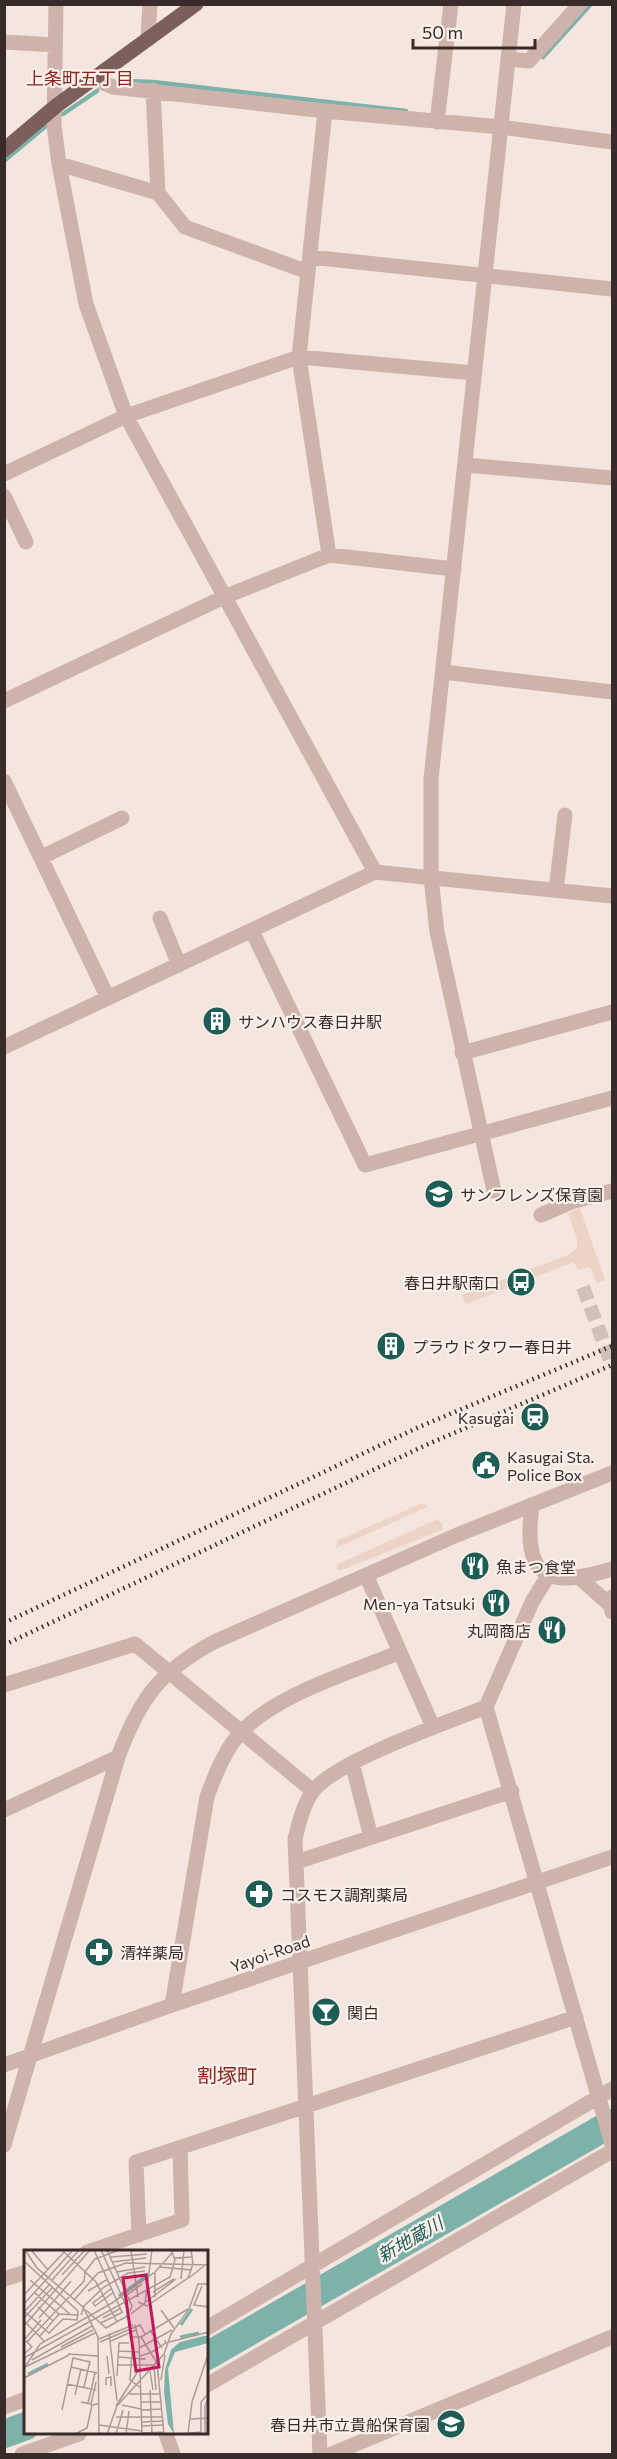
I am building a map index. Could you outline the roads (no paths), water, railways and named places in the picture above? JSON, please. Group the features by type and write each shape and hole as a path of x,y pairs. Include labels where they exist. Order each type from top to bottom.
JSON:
{"main road":[{"path":"4,150 56,106 96,80 148,37 196,4"}],"street":[{"path":"57,4 54,125 59,164 86,304 126,416 375,872"},
{"path":"148,37 150,4"},
{"path":"437,122 451,4"},
{"path":"494,1191 436,932 431,878 431,779 514,4"},
{"path":"508,59 529,61 580,4"},
{"path":"4,42 55,45"},
{"path":"96,80 113,87 325,111 501,127 612,142"},
{"path":"153,90 158,194"},
{"path":"325,111 299,357 329,555"},
{"path":"59,164 158,194 185,227 309,264 486,275 612,289"},
{"path":"4,474 126,416 299,357 474,373"},
{"path":"466,465 612,478"},
{"path":"4,496 26,542"},
{"path":"4,702 224,597 329,555 454,569"},
{"path":"443,672 612,692"},
{"path":"4,781 108,998"},
{"path":"556,890 565,815"},
{"path":"42,857 122,818"},
{"path":"4,1047 375,872 612,896"},
{"path":"160,918 179,964"},
{"path":"252,931 365,1165 612,1098"},
{"path":"462,1053 612,1012"},
{"path":"541,1215 571,1202 612,1191"},
{"path":"4,2145 118,1756 130,1725 144,1699 169,1670 183,1659 214,1642 366,1575 612,1473"},
{"path":"532,1505 528,1532 537,1564 548,1576 564,1580 581,1579 612,1569"},
{"path":"366,1575 433,1727"},
{"path":"208,2384 315,2318 612,2145 605,2098 576,2017 486,1707 532,1602 548,1576"},
{"path":"581,1579 612,1605"},
{"path":"4,1685 135,1644 242,1730 313,1791"},
{"path":"172,2005 207,1797 216,1773 242,1730 283,1702 400,1652"},
{"path":"320,2454 295,1839 301,1817 313,1791 330,1776 433,1727 486,1707"},
{"path":"4,1810 118,1756"},
{"path":"352,1764 371,1837"},
{"path":"296,1862 512,1791"},
{"name":"Yayoi-Road","path":"4,2065 172,2005 612,1857"},
{"path":"139,2235 136,2162 576,2017"},
{"path":"208,2327 314,2272 605,2098"},
{"path":"93,2250 183,2220 180,2148"},
{"path":"4,2279 24,2273"},
{"path":"332,2454 612,2337"},
{"path":"4,2407 24,2400"},
{"path":"22,2454 60,2447 76,2435"},
{"path":"167,2435 173,2454"}],"waterway":[{"path":"543,57 591,4"},
{"path":"125,81 153,82 406,111"},
{"path":"63,114 97,91"},
{"path":"4,161 47,125"},
{"name":"新地蔵川","path":"208,2355 612,2123"},
{"name":"新地蔵川","path":"4,2434 24,2427"}],"tunnel":[{"path":"583,1287 612,1365"}],"railway":[{"path":"4,1623 419,1427 612,1346"},
{"path":"4,1645 426,1445 612,1365"}],"place":[{"name":"サンハウス春日井駅","path":"217,1021"},
{"name":"サンフレンズ保育園","path":"439,1194"},
{"name":"春日井駅南口","path":"521,1282"},
{"name":"プラウドタワー春日井","path":"391,1346"},
{"name":"Kasugai","path":"535,1417"},
{"name":"Kasugai Sta. Police Box","path":"486,1465"},
{"name":"魚まつ食堂","path":"475,1566"},
{"name":"Men-ya Tatsuki","path":"496,1603"},
{"name":"丸岡商店","path":"552,1630"},
{"name":"コスモス調剤薬局","path":"259,1894"},
{"name":"清祥薬局","path":"99,1952"},
{"name":"関白","path":"326,2012"},
{"name":"春日井市立貴船保育園","path":"451,2424"}],"district":[{"name":"上条町五丁目","path":"80,78"},
{"name":"割塚町","path":"227,2075"}]}
